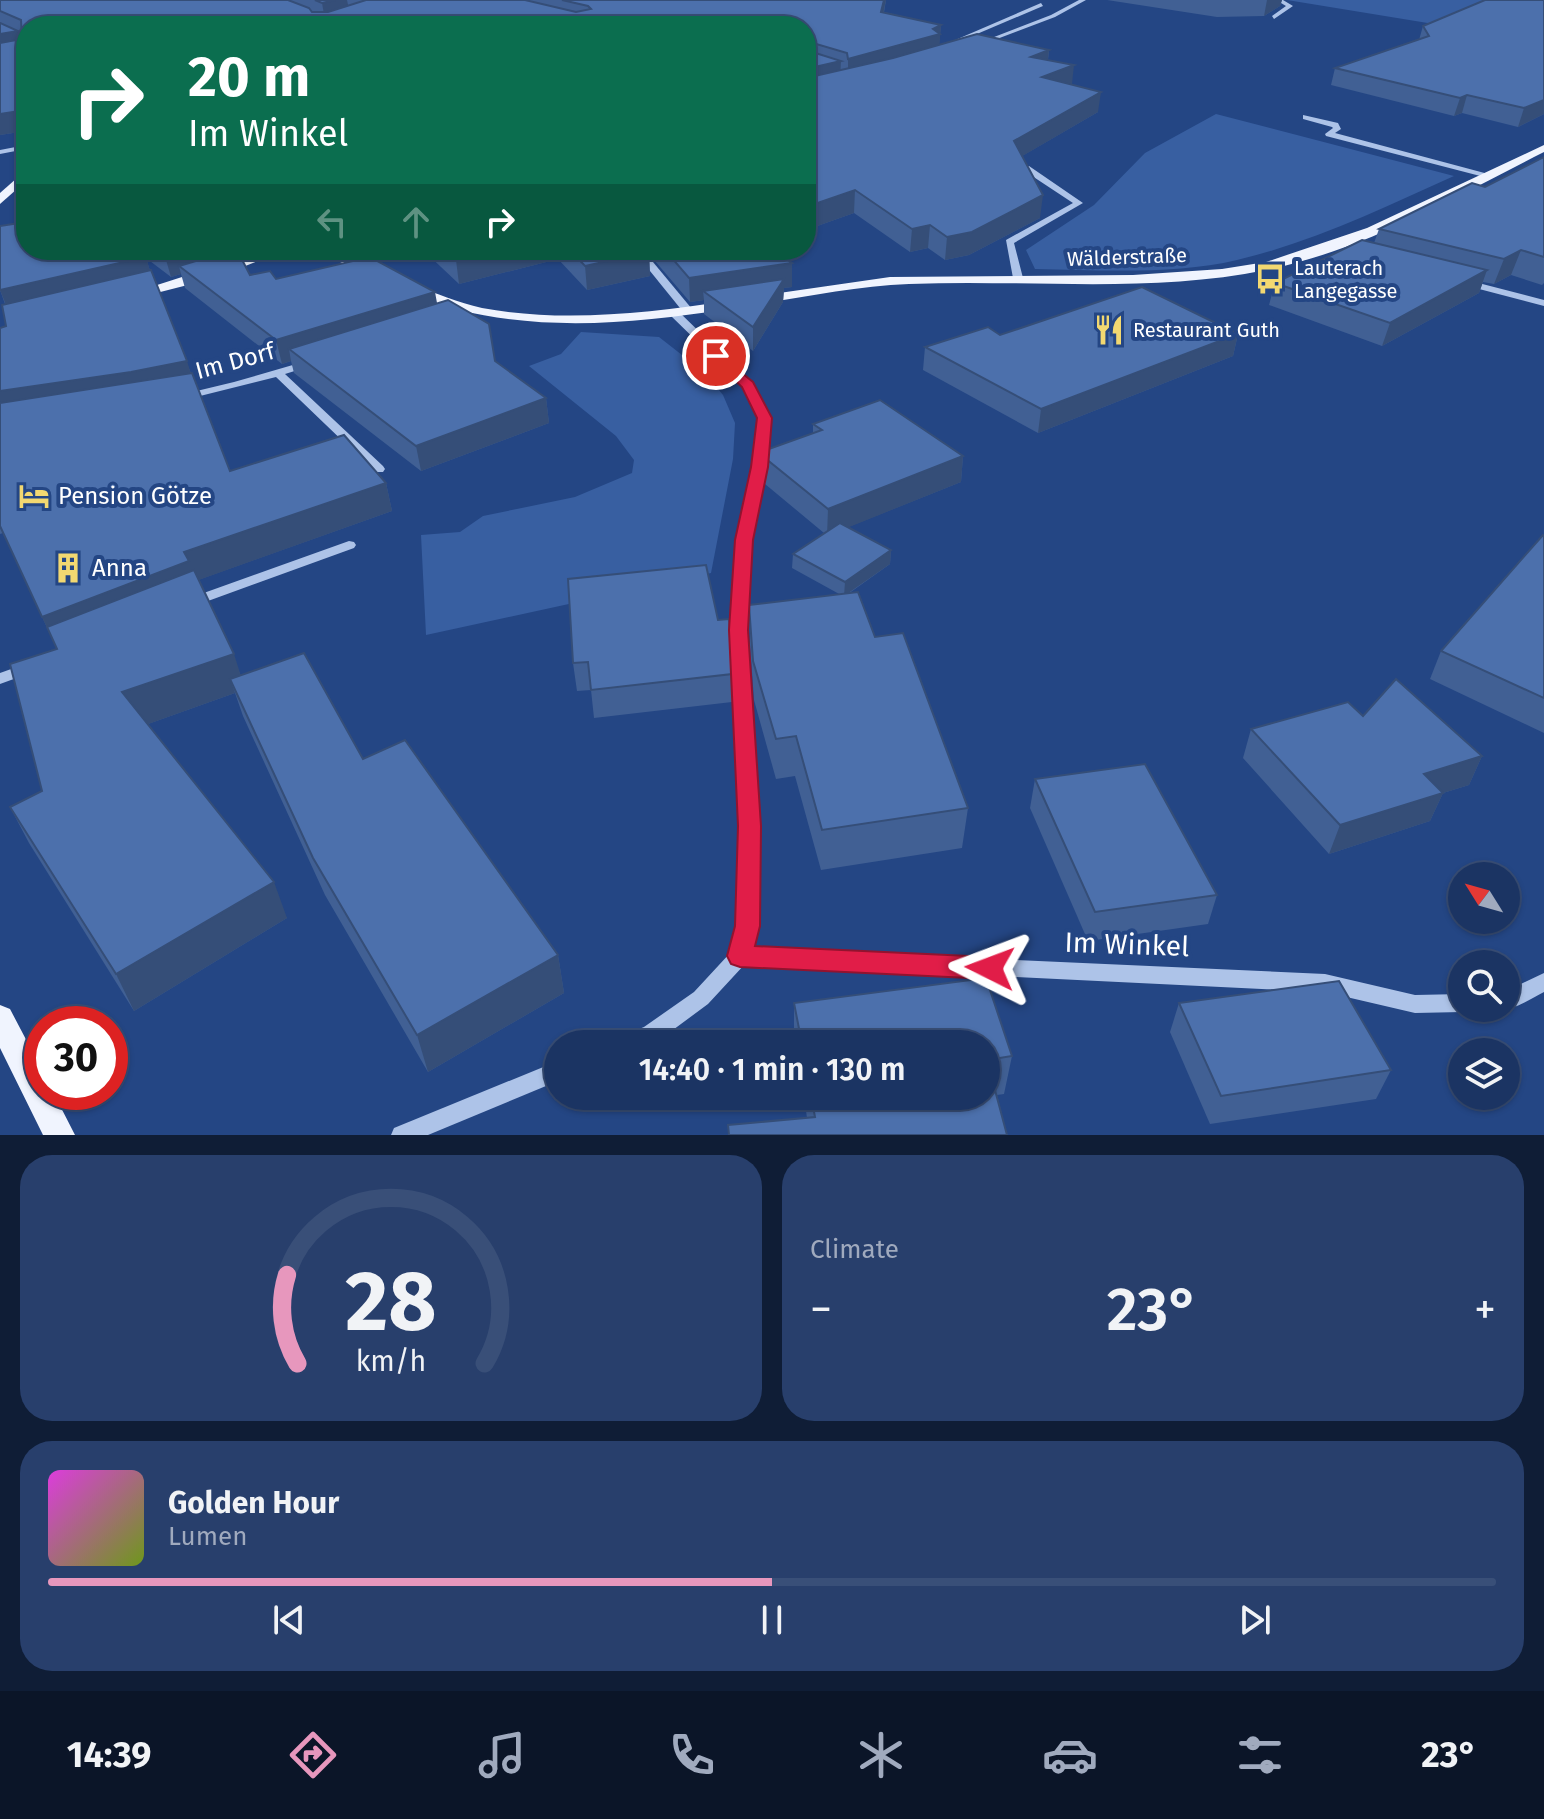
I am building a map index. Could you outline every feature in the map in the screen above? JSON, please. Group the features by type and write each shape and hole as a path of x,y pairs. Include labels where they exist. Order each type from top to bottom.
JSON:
{"main road":[{"name":"Wälderstraße","path":"342,260 421,295 474,309 551,318 681,312 857,284 907,280 1189,276 1266,266 1327,248 1544,148"},
{"path":"0,200 16,184"},
{"path":"115,299 210,275 251,260"},
{"path":"0,1018 59,1135"}],"street":[{"path":"972,46 1083,0"},
{"path":"1274,17 1290,6 1279,0"},
{"path":"1030,2 1065,10"},
{"path":"937,48 1041,5"},
{"path":"943,56 957,51"},
{"path":"1306,117 1335,125 1337,129 1329,134 1488,175"},
{"path":"1018,278 1009,242 1079,203 1026,168"},
{"path":"1327,248 1343,252"},
{"path":"645,260 681,312 748,385 764,418 759,467 744,540 739,630 750,826 748,926 740,956 701,998 657,1030"},
{"path":"1451,279 1544,303"},
{"path":"451,317 474,309"},
{"name":"Im Dorf","path":"167,400 317,361"},
{"path":"278,373 379,469"},
{"path":"179,606 349,545"},
{"path":"0,679 41,662"},
{"name":"Im Winkel","path":"740,956 1310,982 1415,1004 1448,1003"},
{"path":"1520,994 1544,982"},
{"path":"402,1135 544,1077"}],"shaded area":[{"path":"1287,0 1544,0 1501,35"},
{"path":"1216,114 1454,176 1320,234 1237,260 1162,270 1035,269 1026,250 1094,205 1145,153"},
{"path":"581,332 659,337 705,373 723,395 735,423 733,459 711,573 426,635 421,535 460,532 483,516 575,497 632,473 634,460 616,436 529,366 561,354"}],"building":[{"path":"0,0 288,0 312,12 328,12 366,0 525,0 576,12 591,9 562,0 884,0 881,12 941,25 933,29 940,34 848,59 847,53 816,44 816,16 16,18 0,11"},
{"path":"1485,0 1544,0 1544,100 1524,108 1467,95 1460,98 1335,68 1429,36 1423,26"},
{"path":"0,23 16,30 16,31 0,34"},
{"path":"977,34 1049,50 1031,57 1074,65 1042,77 1101,92 1014,141 1043,195 972,232 947,237 930,225 912,229 855,190 816,204 816,76"},
{"path":"16,40 16,112 0,114 0,43"},
{"path":"816,53 841,61 816,67"},
{"path":"1544,157 1544,257 1521,250 1504,259 1379,229 1472,183 1485,187"},
{"path":"16,224 16,260 133,260 0,290 0,226"},
{"path":"1362,240 1487,270 1390,323 1275,283"},
{"path":"199,260 242,260 250,275 270,271 276,279 357,260 376,260 435,292 276,340 179,266"},
{"path":"579,260 612,260 585,266"},
{"path":"674,260 787,260 792,263 689,278"},
{"path":"151,270 187,361 0,391 0,328 6,326 2,305"},
{"path":"784,279 753,327 703,291"},
{"path":"1142,287 1238,334 1041,409 925,347 988,327 1000,335"},
{"path":"448,300 489,324 495,361 546,398 416,446 289,349"},
{"path":"192,373 230,471 344,435 386,483 184,552 189,561 42,617 0,526 0,403"},
{"path":"880,400 963,456 828,509 765,458 766,450 822,430 813,424"},
{"path":"840,523 891,550 845,582 793,554"},
{"path":"1544,536 1544,698 1441,651"},
{"path":"706,565 718,620 729,619 732,674 591,690 588,662 573,663 568,579"},
{"path":"194,570 234,654 122,692 274,882 116,974 10,807 42,791 10,664 57,649 47,627"},
{"path":"858,592 875,637 903,633 968,808 822,830 796,736 776,739 753,661 749,605"},
{"path":"304,653 363,759 405,740 558,955 417,1035 313,858 230,679"},
{"path":"1396,679 1482,756 1424,774 1443,793 1340,825 1251,729 1348,702 1363,716"},
{"path":"1145,764 1217,895 1095,912 1035,779"},
{"path":"986,978 1012,1056 1000,1058 1000,1030 799,1030 794,1003"},
{"path":"1339,981 1391,1070 1221,1096 1179,1003"},
{"path":"1000,1109 1007,1135 729,1135 728,1125 815,1117 814,1110"}],"place":[{"name":"Lauterach Langegasse","path":"1270,279"},
{"name":"Restaurant Guth","path":"1109,330"},
{"name":"Pension Götze","path":"34,496"},
{"name":"Anna","path":"68,568"}],"route":[{"path":"716,356 748,385 764,418 759,467 744,540 739,630 750,826 748,926 740,956 990,968"}]}
